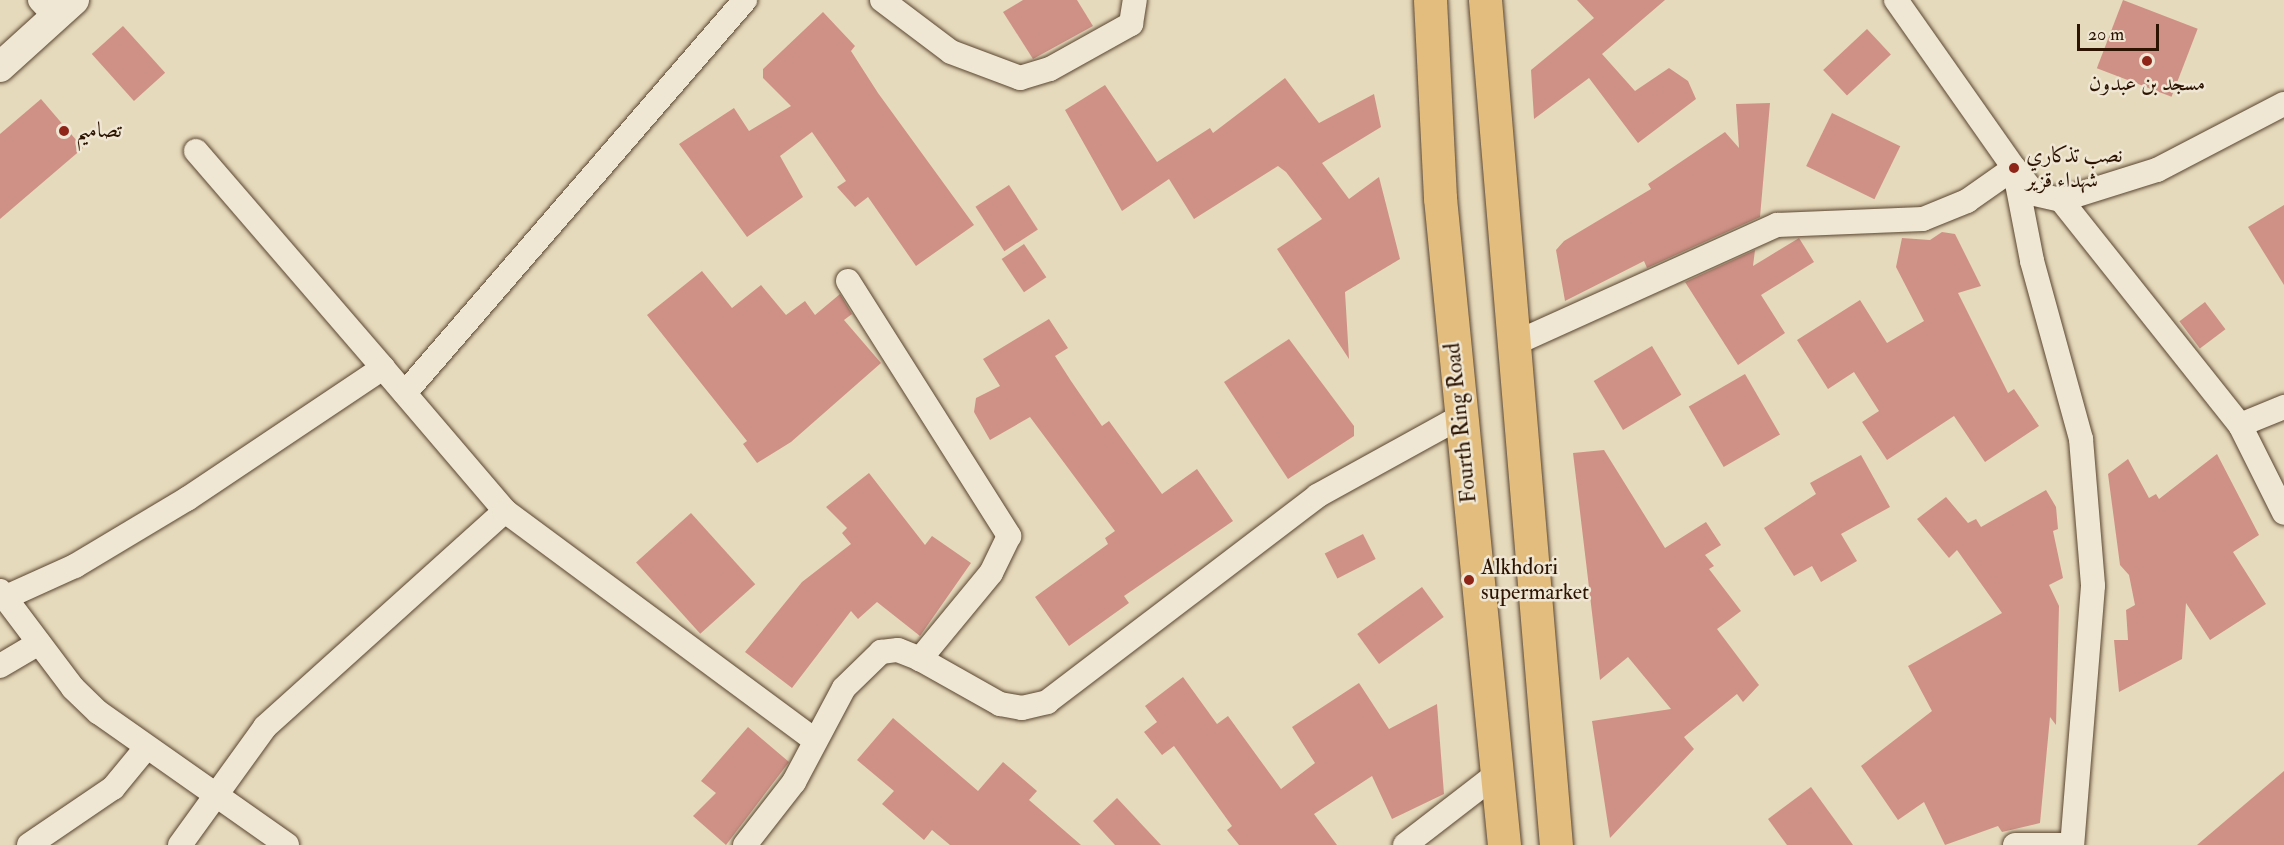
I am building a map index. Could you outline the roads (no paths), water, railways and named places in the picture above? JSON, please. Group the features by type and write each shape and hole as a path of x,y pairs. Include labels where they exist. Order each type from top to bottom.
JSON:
{"main road":[{"name":"Fourth Ring Road","path":"1430,0 1460,417 1504,845"},
{"path":"1485,0 1511,345 1556,845"}],"street":[{"path":"405,393 746,0"},
{"path":"882,0 951,52 1020,78 1050,69 1131,24 1135,0"},
{"path":"1896,0 2014,168 2035,194 2061,200 2157,170 2284,104"},
{"path":"0,67 57,6"},
{"path":"196,151 505,511 815,740"},
{"path":"1511,345 1777,225 1923,219 1967,201 2014,168"},
{"path":"2014,168 2032,261 2081,439 2091,524 2091,651 2072,845 2015,845"},
{"path":"2061,200 2240,425 2284,513"},
{"path":"848,281 1009,536 991,573 920,659"},
{"path":"287,845 214,790 146,748 73,688 2,594 75,566 187,499 383,368"},
{"path":"2240,425 2284,407"},
{"path":"745,845 788,792 844,688 866,662 881,652 898,650 920,659 1000,704 1022,708 1047,702 1317,496 1460,417"},
{"path":"180,845 214,790 265,727 505,511"},
{"path":"0,666 39,643"},
{"path":"29,845 113,788 146,748"},
{"path":"1405,845 1498,773"}],"place":[{"name":"مسجد بن عبدون","path":"2147,61"},
{"name":"تصاميم","path":"64,131"},
{"name":"نصب تذكاري شهداء قزير","path":"2014,168"},
{"name":"Alkhdori supermarket","path":"1469,580"}]}
